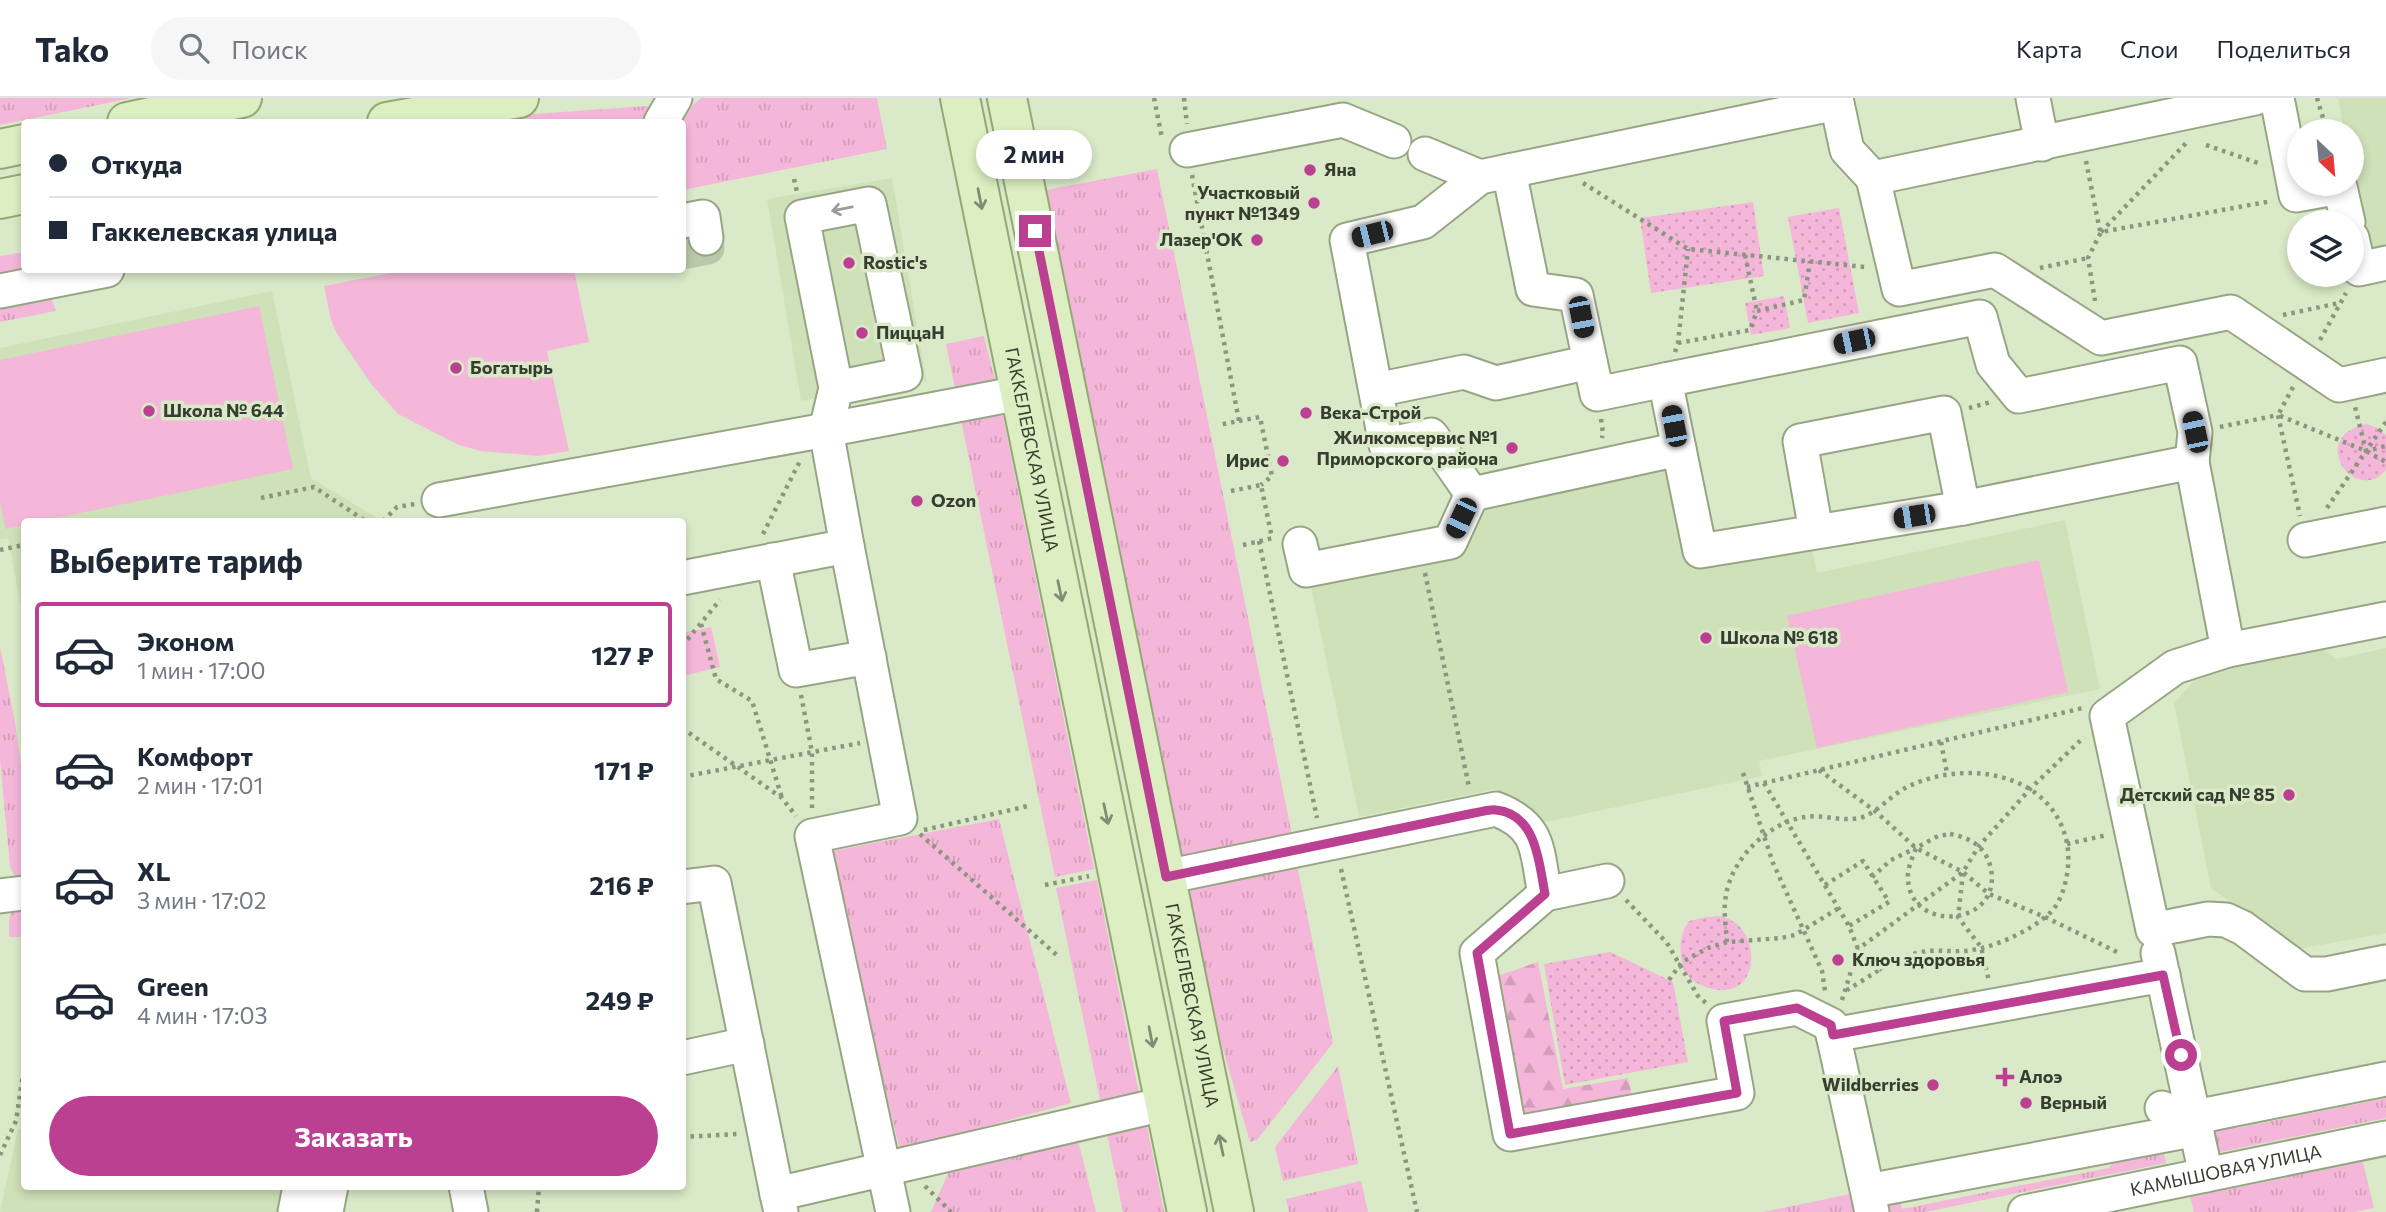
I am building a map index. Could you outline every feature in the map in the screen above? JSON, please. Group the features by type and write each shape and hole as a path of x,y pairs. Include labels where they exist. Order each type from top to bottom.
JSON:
{"main road":[{"path":"141,119 242,98"},
{"path":"404,119 519,98"},
{"name":"ГАККЕЛЕВСКАЯ УЛИЦА","path":"960,98 1186,1212"},
{"name":"ГАККЕЛЕВСКАЯ УЛИЦА","path":"1007,98 1234,1212"},
{"path":"0,149 21,145"},
{"path":"0,199 21,195"}],"street":[{"path":"663,119 675,98"},
{"path":"2033,98 2042,144"},
{"path":"1873,178 2255,98"},
{"path":"2277,98 2287,149"},
{"path":"1472,494 1431,435 1386,444 1347,240 1423,222 1494,174 1836,103 1847,150 1873,178 1908,330"},
{"path":"1187,150 1343,120 1394,141"},
{"path":"1425,154 1494,174"},
{"path":"1494,174 1533,289 1576,295 1593,378"},
{"path":"836,388 905,374 869,204 802,217 836,388 826,430 900,818 812,836 893,1212"},
{"path":"877,244 896,270 924,411"},
{"path":"2364,268 2386,263"},
{"path":"1897,280 1995,270 2101,338 2231,312 2339,385 2386,375"},
{"path":"0,291 92,273"},
{"path":"1376,390 1464,372 1496,383 1593,378 1665,380 1980,317 1993,364 2019,396 2180,363 2228,650"},
{"path":"1665,380 1700,551 1964,508 2193,447"},
{"path":"439,500 1020,393"},
{"path":"1816,531 1800,440 1944,413 1964,508"},
{"path":"1472,494 1679,449"},
{"path":"1286,541 1306,570 1450,542 1472,494"},
{"path":"2305,540 2386,524"},
{"path":"686,577 847,546"},
{"path":"773,560 796,670 869,657"},
{"path":"2206,1175 2187,1116 2163,975 2107,716 2175,667 2228,650 2386,619"},
{"path":"1166,877 1496,810 1514,817 1528,828 1535,844 1545,894"},
{"path":"1607,881 1545,894 1477,953 1510,1134 1737,1093 1724,1021 1797,1008 1832,1030 1995,1006 2163,975"},
{"path":"686,886 714,883 779,1203 884,1170 1164,1104"},
{"path":"0,896 21,893"},
{"path":"2153,930 2208,919 2226,920 2243,928 2305,974 2327,974 2386,962"},
{"path":"1832,1030 1868,1193"},
{"path":"686,1057 747,1044"},
{"path":"1868,1193 2187,1116 2386,1079"},
{"name":"КАМЫШОВАЯ УЛИЦА","path":"2025,1212 2206,1175 2384,1148"},
{"path":"1868,1193 1905,1161"},
{"path":"295,1212 299,1190"},
{"path":"326,1212 330,1190"},
{"path":"467,1190 471,1212"}],"path":[{"path":"2317,98 2323,119"},
{"path":"2081,136 2101,232"},
{"path":"2101,338 2088,258 2101,232 2193,136"},
{"path":"2206,145 2287,182"},
{"path":"1187,150 1239,421"},
{"path":"1549,162 1688,249 1810,261 1897,280"},
{"path":"2101,232 2287,187"},
{"path":"1665,380 1678,343 1688,249"},
{"path":"1678,343 1750,330 1757,311 1745,255"},
{"path":"1757,311 1804,300 1810,261"},
{"path":"2248,323 2340,303"},
{"path":"1591,468 1603,433 1593,378"},
{"path":"2349,382 2366,451"},
{"path":"1944,413 2019,396"},
{"path":"2193,447 2278,415 2305,540"},
{"path":"1218,425 1259,417 1272,476 1261,485 1231,491"},
{"path":"2305,540 2386,422"},
{"path":"2366,451 2386,446"},
{"path":"1261,485 1286,541"},
{"path":"261,498 314,487 361,518"},
{"path":"386,518 397,507 439,500"},
{"path":"1259,541 1320,831"},
{"path":"0,550 21,546"},
{"path":"1420,548 1474,813"},
{"path":"701,623 716,679 752,701 782,798"},
{"path":"796,670 813,752 812,836"},
{"path":"1747,787 2091,706 2107,716 2031,788 1979,846 1963,872 1858,950 1832,1030"},
{"path":"686,731 782,798 812,836"},
{"path":"686,775 884,739"},
{"path":"1941,742 1947,774"},
{"path":"1819,770 1875,811 1916,848 1963,872 1989,894 2045,917 2163,975"},
{"path":"1743,773 1773,863 1822,971 1832,1030"},
{"path":"1727,942 1726,897 1731,874 1740,859 1764,836 1788,823 1804,817 1862,817 1875,811 1906,788 1947,774 1991,774 2031,788 2048,804 2059,819 2067,844 2068,866 2063,891 2052,911 2033,926 1981,947 1965,951 1922,951 1900,958 1846,990"},
{"path":"1764,783 1839,908 1858,950 1882,970"},
{"path":"1028,806 916,831 1059,957"},
{"path":"2067,844 2131,830"},
{"path":"1872,877 1891,859 1938,836 1950,834 1962,836 1979,846 1989,860 1992,874 1989,894 1977,908 1958,917 1934,915 1919,905 1910,886 1909,873 1916,848"},
{"path":"1825,885 1863,861 1889,902 1849,926"},
{"path":"1341,867 1417,1212"},
{"path":"1045,885 1117,870"},
{"path":"1963,872 1958,917 1981,947 1995,1006"},
{"path":"1607,881 1667,943 1698,996 1724,1021"},
{"path":"1669,980 1681,967 1682,962 1708,948 1727,942 1781,938 1804,931 1839,908"},
{"path":"0,1155 16,1122 21,1088"},
{"path":"686,1137 765,1132"},
{"path":"537,1212 540,1190"}],"shaded area":[{"path":"2338,98 2386,98 2386,257 2366,252 2364,210 2358,210 2356,196 2364,196 2364,119 2342,119"},
{"path":"892,178 926,380 801,401 767,199"},
{"name":"Школа № 644","path":"272,291 311,478 377,518 21,518 21,607 8,538 0,539 0,348"},
{"name":"Школа № 618","path":"1672,464 1694,565 1810,540 1817,573 2065,520 2100,689 1759,761 1762,776 1541,823 1496,789 1359,817 1311,587 1461,555 1490,503"},
{"name":"Детский сад № 85","path":"2321,647 2336,659 2386,648 2386,933 2299,949 2211,888 2174,703 2205,669"},
{"path":"18,1129 21,1129 21,1190 285,1190 281,1212 0,1212"}],"green space":[{"path":"0,98 132,98 21,119 0,125"},
{"path":"701,98 877,98 887,149 686,189 686,119 683,119"},
{"path":"648,106 651,108 648,119 507,119 533,114"},
{"path":"1157,169 1293,840 1181,860 1046,190"},
{"path":"1753,202 1764,276 1651,293 1640,218"},
{"path":"1839,208 1859,313 1808,323 1788,217"},
{"path":"21,252 21,271 0,278 0,256"},
{"name":"Богатырь","path":"391,273 575,273 589,342 547,351 569,451 539,456 481,451 459,445 398,414 372,385 337,334 331,320 324,286"},
{"path":"1784,296 1790,328 1751,335 1745,303"},
{"path":"51,297 56,311 0,322 0,306"},
{"name":"Школа № 644","path":"259,306 293,469 56,518 21,518 21,526 6,529 0,502 0,360"},
{"path":"984,336 997,388 957,398 946,344"},
{"path":"1003,416 1094,869 1055,877 961,420"},
{"path":"2366,424 2378,428 2386,435 2386,470 2374,479 2362,480 2351,475 2342,466 2338,454 2340,442 2348,431"},
{"path":"2039,560 2068,692 1817,748 1787,616"},
{"path":"711,627 720,667 686,675 686,632"},
{"path":"0,647 21,765 21,880 10,866 0,760"},
{"path":"999,819 1071,1103 900,1150 827,852"},
{"path":"1296,860 1333,1043 1257,1140 1250,1142 1222,1046 1187,886"},
{"path":"1097,880 1140,1099 1102,1109 1056,888"},
{"path":"21,902 21,937 9,937 9,920"},
{"path":"1723,917 1736,924 1746,935 1751,963 1747,976 1738,986 1724,990 1706,987 1692,980 1683,967 1683,932 1689,921"},
{"path":"1610,952 1673,982 1688,1062 1565,1085 1544,964"},
{"path":"1538,962 1563,1089 1628,1078 1633,1100 1516,1124 1486,980"},
{"path":"1338,1066 1358,1164 1283,1181 1275,1147"},
{"path":"2386,1098 2386,1118 2220,1152 2212,1146 2214,1121 2233,1116 2237,1128"},
{"path":"1146,1121 1164,1212 1123,1212 1106,1129"},
{"path":"1078,1140 1096,1212 931,1212 949,1171"},
{"path":"2162,1144 2166,1163 1925,1212 1885,1212 1883,1199 1899,1196 1902,1209 2109,1168 2120,1152"},
{"path":"2363,1162 2374,1208 2354,1212 2194,1212 2190,1197"},
{"path":"1361,1181 1368,1212 1289,1212 1286,1199"},
{"path":"1855,1193 1859,1212 1763,1212"}],"tunnel":[{"path":"686,252 708,248 706,238"}],"place":[{"name":"Яна","path":"1310,170"},
{"name":"Участковый пункт №1349","path":"1314,203"},
{"name":"Лазер'ОК","path":"1257,240"},
{"name":"Rostic's","path":"849,263"},
{"name":"ПиццаН","path":"862,333"},
{"name":"Богатырь","path":"456,368"},
{"name":"Школа № 644","path":"149,411"},
{"name":"Века-Строй","path":"1306,413"},
{"name":"Жилкомсервис №1 Приморского района","path":"1512,448"},
{"name":"Ирис","path":"1283,461"},
{"name":"Ozon","path":"917,501"},
{"name":"Школа № 618","path":"1706,638"},
{"name":"Детский сад № 85","path":"2289,795"},
{"name":"Ключ здоровья","path":"1838,960"},
{"name":"Алоэ","path":"2005,1077"},
{"name":"Wildberries","path":"1933,1085"},
{"name":"Верный","path":"2026,1103"}],"route":[{"path":"1035,231 1166,877 1474,813 1496,810 1514,817 1528,828 1535,844 1545,894 1477,953 1510,1134 1737,1093 1724,1021 1797,1008 1831,1025 1833,1035 2163,975 2181,1055"}]}
